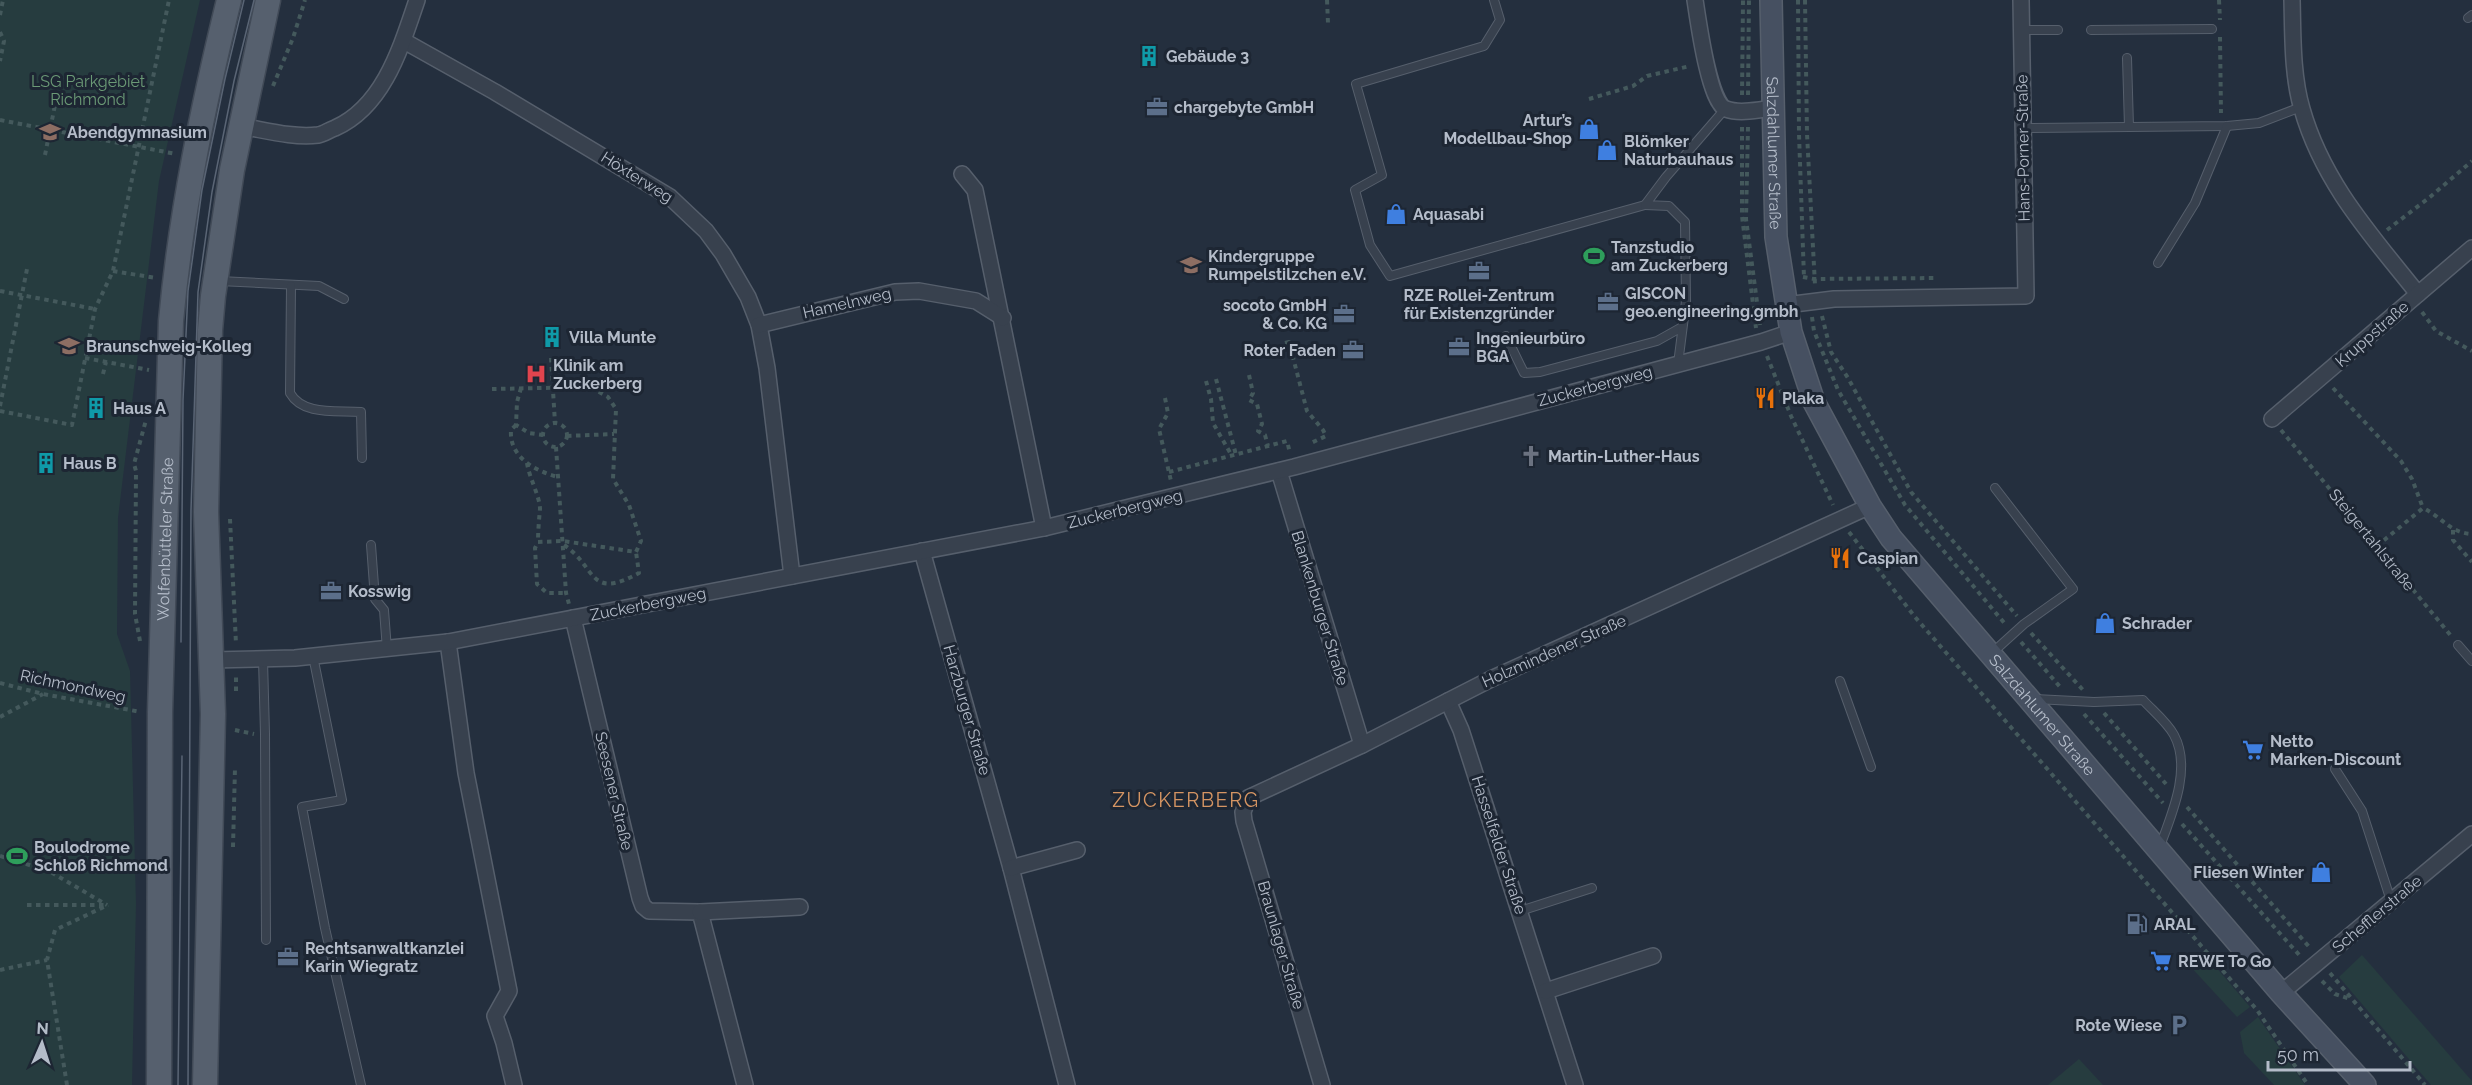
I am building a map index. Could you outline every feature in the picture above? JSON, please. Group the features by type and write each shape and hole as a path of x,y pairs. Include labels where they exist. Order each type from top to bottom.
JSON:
{"main road":[{"name":"Wolfenbütteler Straße","path":"159,1085 160,712 171,321 196,144 229,0"},
{"path":"205,1085 213,722 206,512 210,330 215,281 240,126 268,0"},
{"name":"Salzdahlumer Straße","path":"1771,0 1776,237 1791,332 1814,402 1870,506 1891,538 2281,993 2364,1085"}],"street":[{"path":"240,126 297,135 320,134 356,117 369,105 404,42 417,0"},
{"path":"1695,0 1707,62 1718,103 1725,109 1745,111 1772,108"},
{"name":"Hans-Porner-Straße","path":"1813,301 2026,296 2021,0"},
{"path":"2292,0 2294,56 2301,107 2316,149 2340,196 2375,239 2415,297"},
{"name":"Höxterweg","path":"404,42 495,92 670,196 706,231 723,254 748,297 759,325 767,368 792,576"},
{"path":"962,174 975,190 1003,318 1044,528"},
{"name":"Kruppstraße","path":"2272,419 2472,248"},
{"name":"Hamelnweg","path":"759,325 895,292 919,291 976,301 1003,318"},
{"path":"1786,305 1813,301"},
{"name":"Zuckerbergweg","path":"212,660 263,660 387,650 448,642 1044,528 1279,471 1791,332"},
{"name":"Blankenburger Straße","path":"1279,471 1362,745"},
{"name":"Holzmindener Straße","path":"1244,805 1248,798 1256,793 1362,745 1491,679 1870,506"},
{"name":"Harzburger Straße","path":"922,551 1011,868 1067,1085"},
{"name":"Seesener Straße","path":"573,618 643,906 649,910 700,912 800,907"},
{"path":"448,642 466,773 508,991 495,1016 514,1085"},
{"name":"Hasselfelder Straße","path":"1448,701 1461,730 1575,1085"},
{"name":"Braunlager Straße","path":"1244,805 1244,821 1322,1085"},
{"name":"Schefflerstraße","path":"2281,993 2472,834"},
{"path":"1011,868 1077,850"},
{"path":"700,912 745,1085"},
{"path":"1546,991 1653,956"}],"lane":[{"path":"1494,0 1500,20 1484,46 1356,84 1382,176 1354,190 1370,245 1390,276 1645,205 1669,206 1685,222 1686,301 1678,364"},
{"path":"2091,30 2212,29"},
{"path":"2022,30 2058,30"},
{"path":"2127,58 2129,128"},
{"path":"2022,128 2224,126 2259,123 2301,107"},
{"path":"1645,205 1725,109"},
{"path":"2158,263 2195,203 2224,126"},
{"path":"215,281 319,286 344,299"},
{"path":"291,286 290,393 295,401 306,408 361,412 362,458"},
{"path":"1506,336 1524,373 1540,372 1657,341 1682,327"},
{"path":"1991,654 2024,624 2073,590 1995,488"},
{"path":"372,545 375,599 384,610 387,650"},
{"path":"2458,645 2472,662"},
{"path":"313,656 342,800 302,807 325,928 361,1085"},
{"path":"263,660 266,940"},
{"path":"1840,681 1871,767"},
{"path":"2030,699 2094,702 2143,700 2174,735 2180,758 2178,797 2158,850"},
{"path":"2335,769 2362,811 2391,902"},
{"path":"1520,911 1592,888"}],"path":[{"path":"0,15 3,0"},
{"path":"0,411 72,425 95,309 113,271 169,0"},
{"path":"272,88 293,38 305,0"},
{"path":"1327,0 1328,23"},
{"path":"1743,0 1745,111"},
{"path":"1749,0 1742,216 1760,342 1791,416 1840,521 1915,617 2257,1010 2308,1085"},
{"path":"1798,0 1798,134 1804,277 1831,352 1848,378 1911,492 2024,624 2178,797 2316,965 2335,994 2350,999"},
{"path":"1805,0 1814,330 1838,390 1905,505 2013,634 2173,813 2350,999 2425,1085"},
{"path":"2219,0 2220,23"},
{"path":"0,32 4,41 0,61"},
{"path":"2220,34 2224,126"},
{"path":"1589,99 1633,86 1647,76 1707,62"},
{"path":"45,155 56,100"},
{"path":"0,120 177,154"},
{"path":"2375,239 2472,161"},
{"path":"0,406 27,269"},
{"path":"113,271 159,279"},
{"path":"1804,277 1814,279 1944,278"},
{"path":"0,291 95,309"},
{"path":"2415,297 2436,331 2472,351"},
{"path":"1285,343 1289,342 1307,411 1326,436 1311,443"},
{"path":"85,358 144,369"},
{"path":"551,358 555,423"},
{"path":"104,374 106,362"},
{"path":"1249,375 1253,393 1249,400 1257,404 1262,424 1258,431 1265,435 1268,446"},
{"path":"2322,376 2401,461 2412,479 2423,508 2435,513 2453,530 2461,534 2472,534"},
{"path":"1216,379 1234,455"},
{"path":"1206,381 1211,399 1213,423 1234,455"},
{"path":"492,388 590,387 608,397 616,409 613,479 629,504 641,541 636,552 639,573 626,581 606,584 594,579 578,554 563,543"},
{"path":"521,388 516,410 516,425 511,430 510,440 515,450 527,463 540,472 558,477"},
{"path":"1165,398 1168,413 1159,429 1174,496"},
{"name":"Steigertahlstraße","path":"2272,419 2458,645"},
{"path":"53,429 54,422"},
{"path":"555,423 566,428 567,436 564,444 556,447 548,444 543,435 547,426 555,423"},
{"path":"516,425 529,433 543,435"},
{"path":"567,436 614,434"},
{"path":"1169,472 1287,441 1294,467"},
{"path":"556,447 566,593 573,618"},
{"path":"527,463 540,508 537,518 538,542 535,548 537,584 547,593 566,593"},
{"path":"2377,546 2423,508"},
{"path":"2453,530 2453,540 2472,562"},
{"path":"538,542 636,552"},
{"name":"Richmondweg","path":"0,683 43,694 142,712"},
{"path":"0,717 43,694"},
{"path":"235,730 248,734"},
{"path":"0,856 49,871 108,905"},
{"path":"27,905 108,905"},
{"path":"67,1085 47,960 55,930 108,905"},
{"path":"0,970 47,960"}],"green space":[{"name":"LSG Parkgebiet Richmond","path":"0,0 200,0 159,181 118,518 117,634 130,671 136,904 132,1085 0,1085"},
{"path":"2203,952 2250,1007 2237,1017 2189,965"},
{"path":"2362,955 2472,1081 2472,1085 2431,1085 2339,977"},
{"path":"2258,1017 2305,1085 2274,1085 2244,1053 2240,1032"},
{"path":"2079,1059 2103,1085 2048,1085"}],"tram line":[{"path":"181,642 183,400 188,291 202,190 244,0"},
{"path":"188,1085 191,510 198,292 212,192 234,81 254,0"},
{"path":"178,1085 182,756"}],"place":[{"name":"Gebäude 3","path":"1149,56"},
{"name":"chargebyte GmbH","path":"1157,107"},
{"name":"Artur’s Modellbau-Shop","path":"1589,129"},
{"name":"Abendgymnasium","path":"50,132"},
{"name":"Blömker Naturbauhaus","path":"1607,150"},
{"name":"Aquasabi","path":"1396,214"},
{"name":"Tanzstudio am Zuckerberg","path":"1594,256"},
{"name":"Kindergruppe Rumpelstilzchen e.V.","path":"1191,265"},
{"name":"RZE Rollei-Zentrum für Existenzgründer","path":"1479,271"},
{"name":"GISCON geo.engineering.gmbh","path":"1608,302"},
{"name":"socoto GmbH & Co. KG","path":"1344,314"},
{"name":"Villa Munte","path":"552,337"},
{"name":"Braunschweig-Kolleg","path":"69,346"},
{"name":"Ingenieurbüro BGA","path":"1459,347"},
{"name":"Roter Faden","path":"1353,350"},
{"name":"Klinik am Zuckerberg","path":"536,374"},
{"name":"Plaka","path":"1765,398"},
{"name":"Haus A","path":"96,408"},
{"name":"Martin-Luther-Haus","path":"1531,456"},
{"name":"Haus B","path":"46,463"},
{"name":"Caspian","path":"1840,558"},
{"name":"Kosswig","path":"331,591"},
{"name":"Schrader","path":"2105,623"},
{"name":"Netto Marken-Discount","path":"2253,750"},
{"name":"Boulodrome Schloß Richmond","path":"17,856"},
{"name":"Fliesen Winter","path":"2321,872"},
{"name":"ARAL","path":"2137,924"},
{"name":"Rechtsanwaltkanzlei Karin Wiegratz","path":"288,957"},
{"name":"REWE To Go","path":"2161,961"},
{"name":"Rote Wiese","path":"2179,1025"}],"district":[{"name":"ZUCKERBERG","path":"1186,800"}]}
